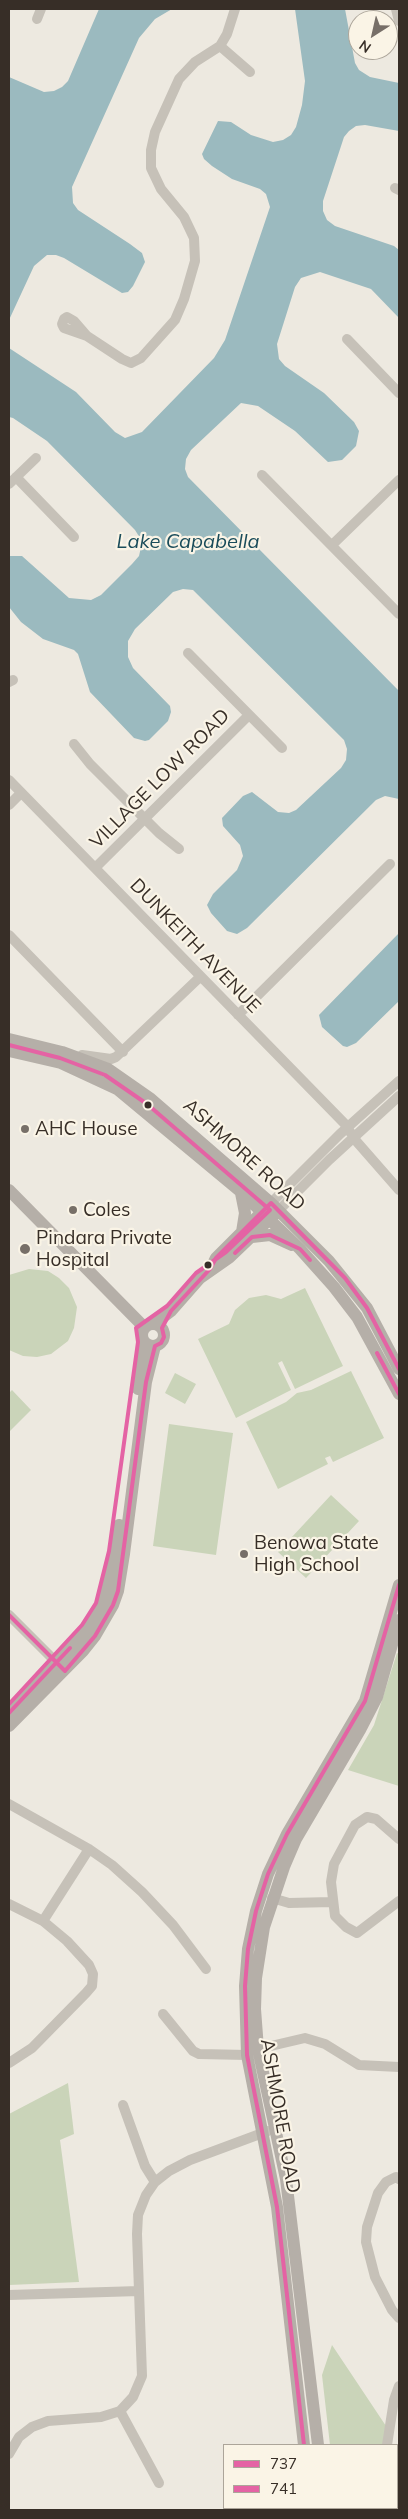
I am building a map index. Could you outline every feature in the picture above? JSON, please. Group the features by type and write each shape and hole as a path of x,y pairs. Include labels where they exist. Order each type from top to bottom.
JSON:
{"main road":[{"name":"ASHMORE ROAD","path":"9,1039 62,1052 108,1069 152,1099 271,1211 329,1260 365,1305 399,1369"},
{"name":"ASHMORE ROAD","path":"9,1051 61,1063 117,1089 241,1192 271,1211 357,1317 399,1394"},
{"path":"9,1190 153,1326 164,1334 163,1340 149,1344"},
{"path":"241,1192 247,1234"},
{"path":"9,1726 61,1667 96,1615 108,1585 149,1344 142,1334 171,1311 210,1269 216,1258 247,1234 271,1211"},
{"path":"247,1234 270,1235 300,1249"},
{"name":"ASHMORE ROAD","path":"304,2444 277,2207 264,2132 253,2093 252,2052 245,1986 248,1949 256,1911 268,1874 287,1834 364,1701 399,1584"},
{"name":"ASHMORE ROAD","path":"318,2444 286,2179 277,2129 252,2052 256,1978 260,1945 272,1898 296,1839 360,1730 377,1697 399,1620"},
{"path":"9,1713 61,1667"}],"street":[{"path":"87,336 122,359 131,362 141,358 175,320 184,299 195,261 194,238 184,217 161,189 151,168 151,150 155,132 179,78 195,62 220,46 235,9"},
{"path":"396,9 399,21"},
{"path":"220,46 250,72"},
{"path":"347,339 399,393"},
{"path":"36,458 12,481 74,537"},
{"path":"262,475 399,614"},
{"path":"332,545 399,480"},
{"path":"188,653 282,748"},
{"name":"VILLAGE LOW ROAD","path":"95,868 249,715"},
{"path":"74,744 145,819 179,849"},
{"name":"DUNKEITH AVENUE","path":"9,780 348,1127 399,1190"},
{"path":"9,805 21,793"},
{"path":"238,1015 390,864"},
{"path":"9,935 123,1052"},
{"path":"62,1052 110,1059 123,1052 200,977"},
{"path":"123,1052 119,1062 120,1070 125,1080"},
{"path":"271,1211 348,1127 399,1081"},
{"path":"271,1211 355,1138 399,1096"},
{"path":"9,1615 61,1667"},
{"path":"9,1804 88,1849 112,1865 142,1892 172,1924 206,1969"},
{"path":"399,1839 376,1819 367,1817 355,1825 334,1864 331,1882 335,1916 346,1928 357,1933 399,1900"},
{"path":"43,1921 88,1849"},
{"path":"272,1898 290,1903 332,1902"},
{"path":"9,1904 43,1921 67,1941 89,1965 93,1974 92,1986 32,2048 9,2063"},
{"path":"163,2014 193,2052 199,2054 252,2052 305,2038 337,2050 359,2065 399,2067"},
{"path":"123,2104 144,2166 155,2182"},
{"path":"9,2454 19,2438 32,2427 48,2421 101,2417 120,2411 133,2397 142,2376 138,2215 146,2195 155,2182 169,2171 190,2160 264,2132 277,2129"},
{"path":"399,2179 396,2177 386,2182 378,2193 367,2227 366,2242 375,2277 392,2310 399,2318"},
{"path":"9,2295 139,2291"},
{"path":"388,2444 395,2433 393,2406 399,2386"},
{"path":"120,2411 159,2483"}],"green space":[{"path":"29,1269 48,1271 59,1278 69,1288 77,1307 74,1328 68,1341 51,1354 37,1357 23,1356 9,1350 9,1275"},
{"path":"305,1288 343,1366 295,1389 282,1361 278,1363 291,1390 236,1418 198,1339 229,1324 235,1310 249,1298 266,1295 281,1299"},
{"path":"351,1371 384,1438 333,1462 330,1456 325,1458 328,1464 278,1489 246,1422 286,1402 297,1393 311,1390"},
{"path":"175,1373 196,1384 185,1404 165,1393"},
{"path":"12,1390 31,1410 9,1432 9,1393"},
{"path":"169,1424 233,1433 216,1555 153,1546"},
{"path":"331,1495 359,1521 306,1578 278,1552"},
{"path":"397,1653 399,1654 399,1786 348,1770 374,1725"},
{"path":"68,2083 74,2134 60,2140 79,2282 9,2285 9,2114"},
{"path":"332,2345 386,2426 384,2444 330,2444 322,2375"}],"water":[{"path":"99,9 172,9 155,19 139,38 72,187 73,203 78,210 142,253 145,262 133,286 128,292 122,293 64,258 56,255 47,255 34,266 9,320 9,77 44,92 54,91 62,87 68,81"},
{"name":"Lake Capabella","path":"295,9 345,9 348,25 348,60 354,60 359,70 370,77 399,83 399,131 365,125 356,126 349,131 344,137 323,201 323,211 327,220 335,226 394,246 399,250 399,318 371,289 320,272 301,278 295,287 277,344 279,359 285,366 324,393 354,422 359,431 356,446 342,460 328,462 295,431 258,406 241,403 191,450 186,459 185,469 188,477 399,691 399,799 385,796 376,800 247,928 237,934 227,931 211,913 207,905 213,894 237,870 243,856 240,845 223,826 222,818 243,796 252,792 278,812 289,813 296,810 341,768 346,760 347,749 344,740 193,590 183,589 173,592 135,629 128,641 128,657 133,668 170,706 171,712 168,721 149,740 145,741 134,738 90,692 78,654 74,650 43,639 21,622 9,607 10,556 22,556 69,598 91,600 101,595 132,564 139,556 141,547 140,538 135,530 47,441 9,417 9,348 76,392 115,432 125,438 142,432 214,358 225,340 270,207 266,194 260,189 232,179 212,166 204,159 202,154 218,121 231,122 251,135 273,142 283,140 291,135 296,127 302,105 305,81"},
{"path":"399,933 399,1001 356,1043 347,1047 343,1046 322,1027 319,1015"}],"transit line":[{"name":"741","path":"9,1045 60,1058 105,1075 147,1104 270,1210 226,1252 196,1273 167,1306 136,1328 138,1342 109,1551 96,1603 82,1625 9,1704"},
{"name":"737","path":"9,1615 65,1671 95,1636 113,1605 118,1591 146,1382 155,1346 161,1343 164,1337 162,1328 171,1311 210,1269 216,1258 271,1203 345,1278 367,1308 399,1369"},
{"name":"737","path":"235,1253 252,1237 270,1235 300,1249 310,1260"},
{"name":"737","path":"377,1353 399,1394"},
{"name":"737","path":"304,2444 277,2207 247,2055 245,1986 248,1949 256,1911 268,1874 287,1834 365,1701 399,1585"},
{"name":"737","path":"9,1713 70,1648"}],"place":[{"name":"AHC House","path":"25,1129"},
{"name":"Coles","path":"73,1210"},
{"name":"Pindara Private Hospital","path":"25,1249"},
{"name":"Benowa State High School","path":"244,1554"}]}
